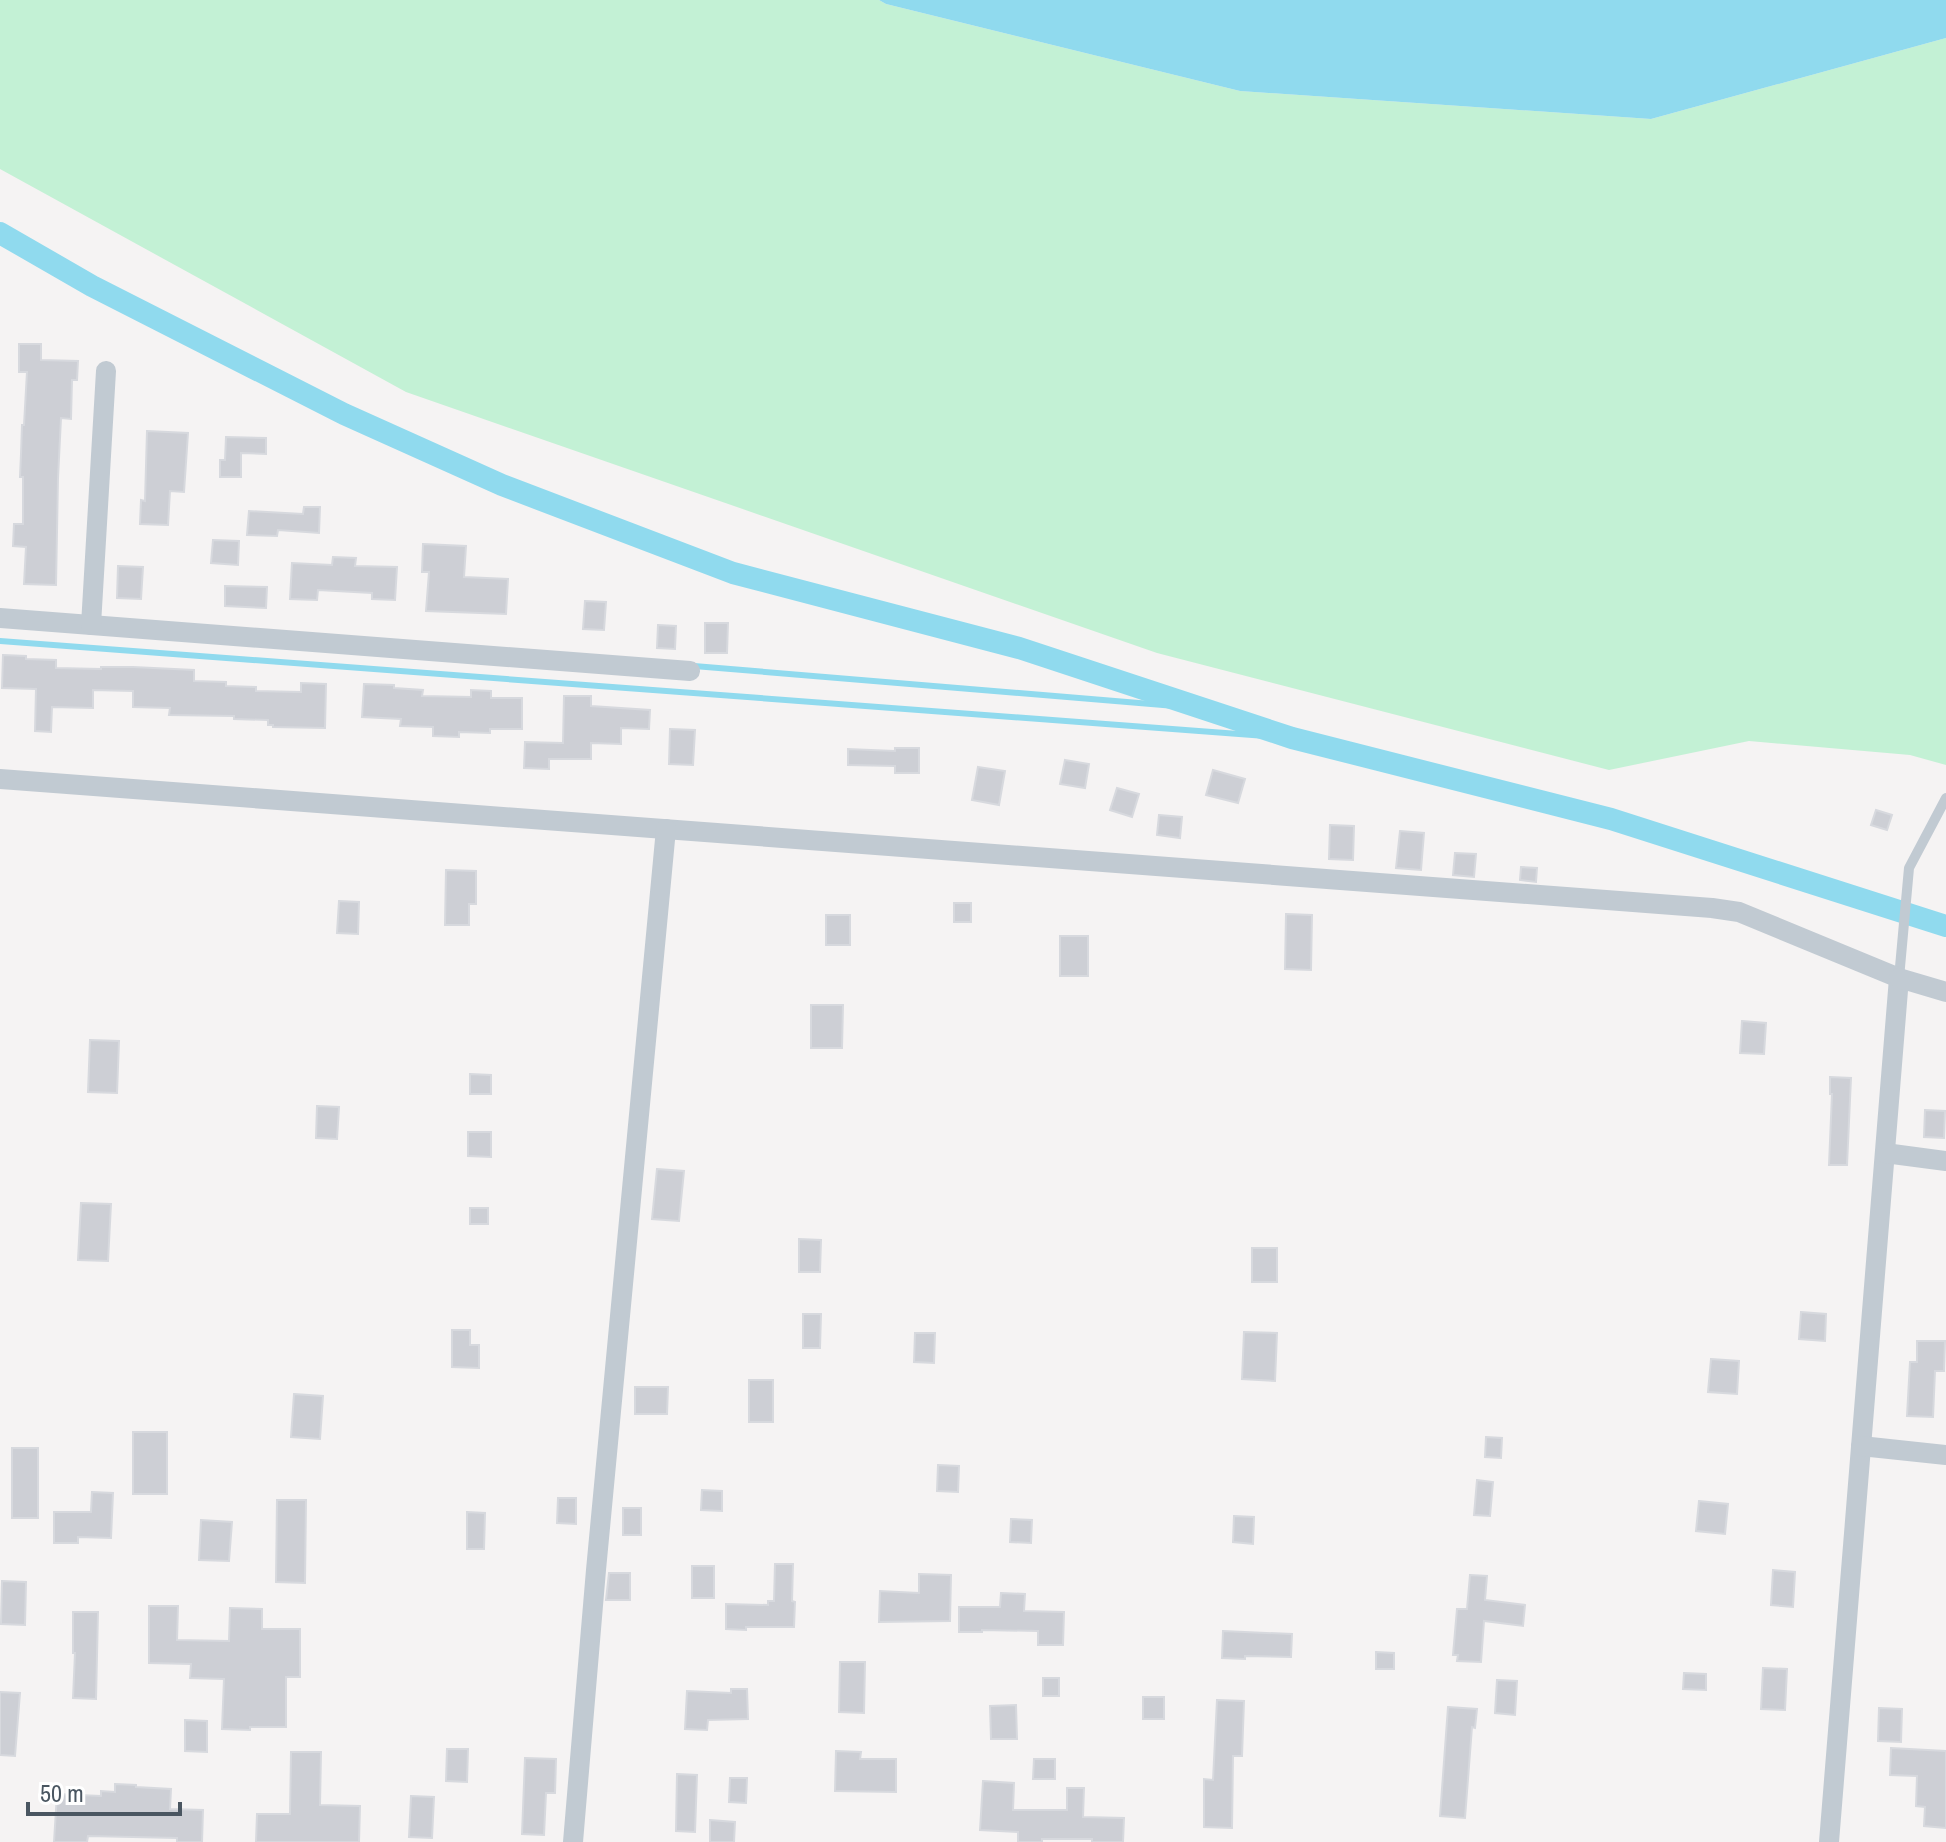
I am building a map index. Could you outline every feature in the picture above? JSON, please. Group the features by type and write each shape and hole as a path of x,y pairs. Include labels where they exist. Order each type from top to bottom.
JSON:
{"street":[{"path":"91,625 106,371"},
{"path":"0,618 690,671"},
{"path":"0,779 1712,908 1739,912 1900,968 1946,992"},
{"path":"573,1842 666,829"},
{"path":"1829,1842 1900,968"},
{"path":"1885,1153 1946,1161"},
{"path":"1861,1446 1946,1455"}],"lane":[{"path":"1900,968 1909,868 1946,798"}],"green space":[{"path":"0,0 879,0 1240,91 1651,119 1946,38 1946,765 1910,755 1749,741 1609,770 1157,653 406,392 0,169"}],"water":[{"path":"879,0 1946,0 1946,38 1651,119 1240,91"}],"building":[{"path":"19,344 41,344 41,360 78,361 77,380 72,380 71,419 61,418 56,585 24,584 26,547 13,546 14,524 23,524 23,477 20,477 27,372 19,372"},
{"path":"147,431 188,433 184,492 170,491 168,525 140,524 141,500 145,501"},
{"path":"226,437 266,438 266,454 241,453 241,477 220,477 220,460 225,460"},
{"path":"304,507 320,507 319,533 278,530 277,536 247,535 249,511 303,514"},
{"path":"213,540 239,541 238,565 211,563"},
{"path":"423,544 466,546 464,577 508,579 506,614 426,611 429,572 422,572"},
{"path":"333,557 356,558 355,566 397,567 395,600 372,599 372,593 318,590 317,600 290,599 292,563 332,565"},
{"path":"118,566 143,567 141,599 117,598"},
{"path":"225,586 267,587 266,608 225,606"},
{"path":"585,601 606,602 604,630 583,629"},
{"path":"705,623 728,623 727,653 705,653"},
{"path":"658,625 676,626 675,649 657,648"},
{"path":"3,655 56,660 56,668 194,670 194,681 226,682 226,686 256,687 256,691 301,692 301,683 326,684 325,728 273,727 268,725 268,720 234,719 234,716 169,715 170,708 133,707 133,691 93,690 93,708 52,707 51,732 35,731 36,689 2,688"},
{"path":"364,684 423,690 422,696 471,697 471,690 491,691 491,698 522,698 522,729 490,729 490,733 459,732 459,737 433,736 433,727 400,726 401,719 362,717"},
{"path":"564,696 591,696 591,706 650,710 649,729 621,728 621,744 591,743 591,759 549,759 549,769 524,768 525,742 563,743"},
{"path":"670,729 695,730 693,765 669,764"},
{"path":"895,748 919,748 919,773 895,773 895,766 848,765 848,749 895,751"},
{"path":"1065,760 1089,764 1085,788 1060,784"},
{"path":"978,767 1005,771 999,805 972,800"},
{"path":"1213,770 1245,779 1238,803 1206,795"},
{"path":"1117,788 1139,794 1132,817 1110,810"},
{"path":"1876,810 1892,815 1887,830 1871,825"},
{"path":"1159,815 1182,817 1180,838 1157,835"},
{"path":"1330,825 1354,826 1353,860 1329,859"},
{"path":"1400,831 1424,833 1421,870 1396,868"},
{"path":"1455,853 1476,854 1474,877 1453,875"},
{"path":"1521,867 1537,868 1536,882 1520,880"},
{"path":"446,870 476,871 476,904 469,904 469,925 445,925"},
{"path":"339,901 359,902 358,934 337,933"},
{"path":"954,903 971,903 971,922 954,922"},
{"path":"1286,914 1312,915 1311,970 1285,969"},
{"path":"826,915 850,915 850,945 826,945"},
{"path":"1060,936 1088,936 1088,976 1060,976"},
{"path":"811,1005 843,1005 842,1048 811,1048"},
{"path":"1742,1021 1766,1023 1764,1054 1740,1053"},
{"path":"90,1040 119,1041 117,1093 88,1092"},
{"path":"470,1074 491,1075 491,1094 470,1094"},
{"path":"1830,1077 1851,1078 1847,1165 1829,1165"},
{"path":"317,1106 339,1107 337,1139 316,1138"},
{"path":"1925,1110 1945,1111 1944,1138 1924,1137"},
{"path":"468,1132 491,1132 491,1157 468,1156"},
{"path":"657,1169 684,1171 679,1221 652,1219"},
{"path":"81,1203 111,1204 108,1261 78,1260"},
{"path":"470,1208 488,1208 488,1224 470,1224"},
{"path":"799,1239 821,1240 820,1272 799,1272"},
{"path":"1252,1248 1277,1248 1277,1282 1252,1282"},
{"path":"1801,1312 1826,1314 1825,1341 1799,1339"},
{"path":"803,1314 821,1314 820,1348 803,1348"},
{"path":"452,1330 470,1330 470,1345 479,1345 479,1368 452,1367"},
{"path":"1244,1332 1277,1333 1275,1381 1242,1379"},
{"path":"915,1333 935,1333 934,1363 914,1362"},
{"path":"1917,1341 1945,1341 1944,1371 1935,1371 1933,1417 1907,1416 1910,1362 1917,1362"},
{"path":"1711,1359 1739,1361 1737,1394 1708,1392"},
{"path":"749,1380 773,1380 773,1422 749,1422"},
{"path":"635,1387 668,1387 667,1414 635,1414"},
{"path":"294,1394 323,1396 320,1439 291,1437"},
{"path":"133,1432 167,1432 167,1494 133,1494"},
{"path":"1486,1437 1502,1438 1501,1458 1485,1457"},
{"path":"12,1448 38,1448 38,1518 12,1518"},
{"path":"938,1465 959,1466 958,1492 937,1491"},
{"path":"1477,1480 1493,1482 1490,1516 1474,1515"},
{"path":"702,1490 722,1491 722,1511 701,1510"},
{"path":"92,1492 113,1493 111,1538 78,1537 78,1543 54,1543 54,1512 91,1512"},
{"path":"558,1498 576,1498 576,1524 557,1523"},
{"path":"277,1500 306,1500 305,1583 276,1582"},
{"path":"1699,1501 1728,1504 1725,1534 1696,1531"},
{"path":"623,1508 641,1508 641,1535 623,1535"},
{"path":"467,1512 485,1513 484,1549 467,1549"},
{"path":"1234,1516 1254,1517 1253,1544 1233,1542"},
{"path":"1011,1519 1032,1520 1031,1543 1010,1542"},
{"path":"201,1520 232,1522 229,1561 199,1560"},
{"path":"775,1564 793,1564 794,1627 726,1629 726,1604 768,1605 768,1601 774,1601"},
{"path":"692,1566 714,1566 714,1598 692,1598"},
{"path":"1773,1570 1795,1572 1793,1607 1771,1605"},
{"path":"609,1573 630,1573 630,1600 606,1600"},
{"path":"919,1574 951,1575 950,1621 879,1622 880,1591 919,1593"},
{"path":"1470,1575 1487,1576 1485,1600 1525,1605 1523,1626 1484,1621 1481,1662 1457,1661 1458,1655 1453,1655 1457,1609 1467,1609"},
{"path":"2,1581 26,1582 25,1625 1,1624"},
{"path":"1001,1593 1025,1594 1024,1611 1064,1612 1063,1645 1038,1645 1038,1631 959,1632 959,1607 1000,1607"},
{"path":"149,1606 178,1606 177,1640 229,1641 230,1608 262,1609 262,1629 300,1629 300,1677 286,1677 286,1727 222,1729 224,1679 190,1678 191,1664 149,1663"},
{"path":"73,1612 98,1612 96,1699 73,1698"},
{"path":"1223,1631 1292,1634 1291,1657 1222,1658"},
{"path":"1376,1652 1394,1653 1394,1669 1376,1669"},
{"path":"840,1662 865,1662 864,1713 839,1712"},
{"path":"1763,1668 1787,1669 1785,1710 1761,1709"},
{"path":"1684,1673 1706,1674 1706,1690 1683,1689"},
{"path":"1043,1678 1059,1678 1059,1696 1043,1696"},
{"path":"1497,1680 1517,1681 1515,1715 1495,1713"},
{"path":"731,1689 747,1689 748,1719 708,1720 707,1730 685,1729 687,1691 731,1693"},
{"path":"0,1692 20,1693 15,1756 0,1755"},
{"path":"1143,1697 1164,1697 1164,1719 1143,1719"},
{"path":"1217,1700 1244,1701 1242,1756 1233,1756 1232,1828 1204,1827 1204,1779 1213,1780"},
{"path":"1016,1705 1017,1739 991,1739 990,1706"},
{"path":"1448,1707 1477,1709 1475,1728 1472,1727 1465,1818 1440,1816"},
{"path":"1879,1708 1902,1709 1901,1742 1878,1741"},
{"path":"185,1720 207,1721 207,1752 185,1751"},
{"path":"1891,1748 1946,1751 1946,1828 1924,1826 1925,1807 1916,1806 1917,1776 1890,1775"},
{"path":"447,1749 468,1749 467,1782 446,1781"},
{"path":"836,1751 861,1752 860,1759 896,1759 896,1792 835,1791"},
{"path":"291,1752 321,1752 320,1805 360,1806 359,1842 256,1842 257,1814 290,1814"},
{"path":"525,1758 556,1759 555,1793 546,1793 544,1835 522,1834"},
{"path":"1034,1759 1055,1759 1055,1779 1033,1779"},
{"path":"677,1774 697,1775 695,1832 676,1831"},
{"path":"730,1778 747,1778 746,1803 729,1802"},
{"path":"983,1781 1014,1783 1013,1810 1067,1810 1067,1788 1084,1788 1083,1817 1124,1818 1123,1842 1042,1839 1042,1842 1018,1842 1018,1832 980,1830"},
{"path":"115,1784 171,1789 170,1809 203,1810 202,1842 177,1842 177,1838 88,1836 87,1842 54,1842 57,1794 101,1796 101,1791 115,1792"},
{"path":"411,1796 434,1797 432,1838 409,1837"},
{"path":"710,1820 735,1822 734,1842 710,1842"}],"waterway":[{"path":"0,233 92,286 344,414 502,485 733,573 1019,648 1292,738 1611,819 1946,926"},
{"path":"0,641 1292,738"},
{"path":"694,666 1199,708"}]}
